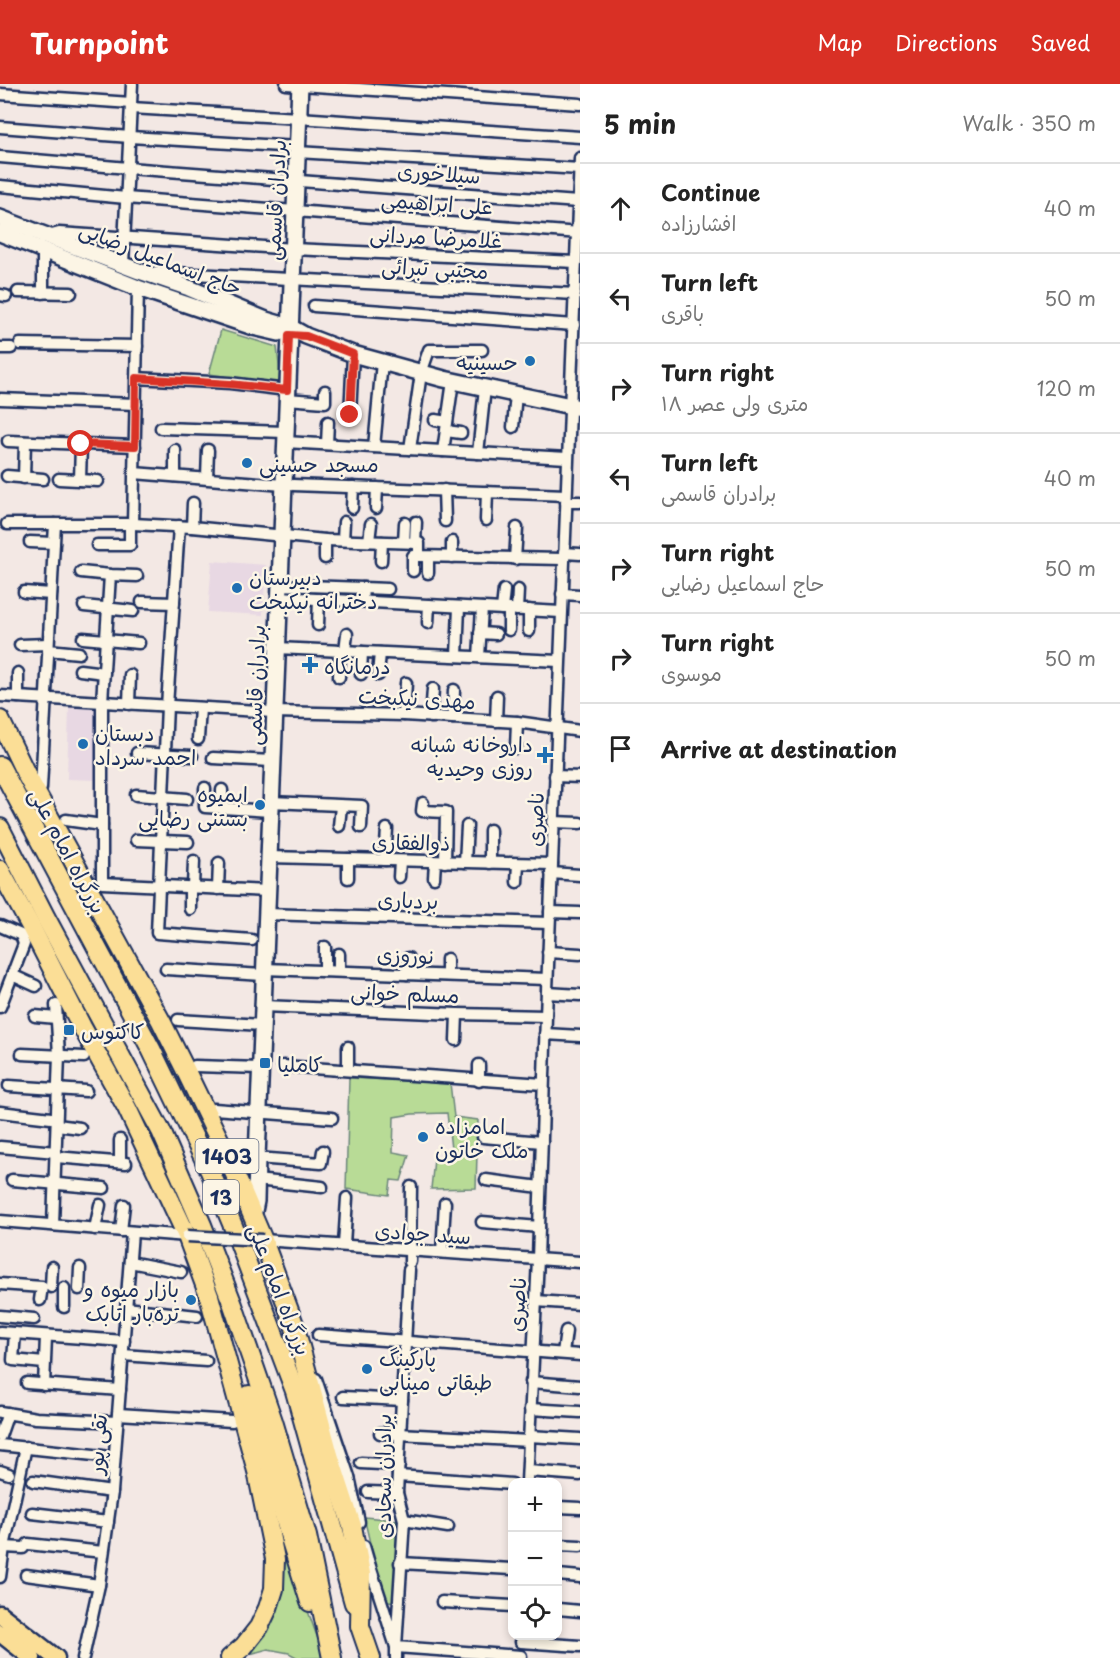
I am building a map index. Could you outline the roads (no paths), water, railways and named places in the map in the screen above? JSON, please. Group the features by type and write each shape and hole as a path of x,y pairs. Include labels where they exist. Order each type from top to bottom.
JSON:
{"highway":[{"name":"1403","path":"0,720 27,776 160,1021 208,1115 263,1240 294,1324 329,1455 352,1526 362,1574 360,1626"},
{"name":"بزرگراه امام علی","path":"0,766 151,1050 229,1215 295,1391 360,1626 364,1658"},
{"name":"13","path":"0,828 161,1131 202,1225 233,1305 273,1421 307,1536 332,1658"},
{"path":"0,870 127,1108 187,1236 209,1296 257,1471 275,1559 274,1589 268,1608 259,1627 244,1646 230,1658"},
{"path":"209,1296 225,1328 253,1406 291,1541 315,1617 332,1658"},
{"path":"360,1626 371,1658"}],"main road":[{"name":"برادران قاسمی","path":"253,1216 256,1201 281,535 288,485 285,437 299,118 296,84"},
{"name":"حاج اسماعیل رضایی","path":"0,218 45,243 138,288 253,327 289,331"},
{"name":"حاج اسماعیل رضایی","path":"0,233 123,264 189,288 289,331 353,354 453,381 576,407"},
{"path":"234,1173 243,1174 250,1171 257,1158"},
{"path":"0,1614 56,1658"},
{"path":"0,1633 32,1658"}],"street":[{"path":"123,264 132,84"},
{"path":"296,84 580,104"},
{"path":"0,94 131,106 580,136"},
{"path":"0,127 580,169"},
{"name":"سیلاخوری","path":"0,157 578,202"},
{"name":"ناصری","path":"528,1477 567,458 576,407 574,324 580,158"},
{"name":"علی ابراهیمی","path":"0,186 579,233"},
{"path":"43,293 45,243 59,233 124,236"},
{"name":"غلامرضا مردانی","path":"124,236 293,249 576,262"},
{"name":"مجتبی تبرائی","path":"139,271 575,294"},
{"path":"96,545 130,545 135,446 138,288"},
{"path":"18,292 71,293"},
{"path":"314,306 574,324"},
{"path":"10,347 137,346"},
{"path":"410,449 421,373 429,350 482,350"},
{"path":"350,415 353,354"},
{"path":"374,447 382,362"},
{"path":"136,378 230,384 325,402 325,391"},
{"path":"443,451 453,381"},
{"path":"478,453 484,388"},
{"path":"513,427 516,394"},
{"path":"0,399 136,404"},
{"path":"435,420 461,433"},
{"path":"327,444 328,422"},
{"path":"161,428 285,437 327,444 567,458"},
{"path":"3,438 25,442 135,446"},
{"path":"24,478 25,442"},
{"path":"80,480 81,444"},
{"path":"175,450 175,476"},
{"path":"207,478 208,450"},
{"path":"134,473 288,485 487,492 566,498 580,502"},
{"path":"7,476 43,479"},
{"path":"59,479 98,481"},
{"path":"352,508 353,487"},
{"path":"376,508 377,488"},
{"path":"444,490 445,521"},
{"path":"486,520 487,492"},
{"path":"192,527 193,502"},
{"path":"345,522 346,544"},
{"path":"410,522 410,543"},
{"path":"7,524 179,526 281,535 346,544 369,541 419,543 428,573"},
{"path":"40,788 55,524"},
{"path":"369,541 371,524"},
{"path":"179,526 167,706 157,933 252,940"},
{"path":"515,559 517,528"},
{"path":"325,540 325,558"},
{"path":"30,542 54,543"},
{"path":"381,561 382,542"},
{"path":"452,542 453,557"},
{"path":"413,571 413,556 515,559 580,554"},
{"path":"81,572 137,576"},
{"path":"110,575 102,702 102,883 267,891"},
{"path":"362,601 363,588"},
{"path":"279,591 388,589"},
{"path":"504,590 529,631"},
{"path":"508,630 518,590"},
{"path":"279,591 319,599 561,612"},
{"path":"24,592 51,594"},
{"path":"562,594 580,595"},
{"path":"318,626 319,599"},
{"path":"142,602 174,603"},
{"path":"428,622 429,605"},
{"path":"84,606 134,611"},
{"path":"457,656 459,607"},
{"path":"479,657 482,608"},
{"path":"480,633 496,634"},
{"path":"339,677 346,634"},
{"path":"82,638 139,643"},
{"path":"20,645 79,653"},
{"path":"277,648 560,661"},
{"path":"361,674 362,652"},
{"path":"378,675 380,653"},
{"path":"80,670 104,673"},
{"path":"18,673 18,697"},
{"path":"129,675 129,704"},
{"path":"404,715 406,683"},
{"path":"431,717 433,689"},
{"path":"453,718 454,690"},
{"name":"مهدی نیکبخت","path":"0,696 274,712 404,715 517,722 580,731"},
{"path":"496,721 497,696"},
{"path":"198,739 200,708"},
{"path":"516,748 517,722"},
{"path":"137,753 192,756"},
{"path":"213,758 272,761"},
{"path":"555,776 580,777"},
{"path":"205,788 205,807 362,806 361,827"},
{"path":"222,790 222,808"},
{"path":"136,795 187,799"},
{"path":"423,803 422,811 446,812 440,862 434,878"},
{"path":"339,826 341,806"},
{"path":"66,820 102,825"},
{"path":"553,822 580,823"},
{"path":"465,862 466,826"},
{"path":"386,860 387,829"},
{"path":"490,830 490,863"},
{"path":"136,840 188,842"},
{"path":"348,878 354,856"},
{"name":"ذوالفقاری","path":"269,858 354,856 400,861 518,864 580,875"},
{"path":"190,909 194,861"},
{"path":"399,877 400,861"},
{"path":"218,889 219,863"},
{"path":"517,882 518,864"},
{"path":"550,912 580,913"},
{"name":"بردباری","path":"266,914 549,923"},
{"path":"0,926 21,935 24,944 0,1007"},
{"path":"325,947 325,971"},
{"path":"548,952 580,954"},
{"path":"339,954 339,971"},
{"path":"407,974 408,958"},
{"path":"447,959 447,975"},
{"name":"نوروزی","path":"166,969 264,972 339,971 547,979"},
{"path":"12,975 36,986"},
{"path":"547,993 580,994"},
{"path":"53,1225 56,1155 54,1122 59,1055 56,1005"},
{"name":"مسلم خوانی","path":"263,1006 546,1016"},
{"path":"456,1040 457,1014"},
{"path":"34,1016 56,1018"},
{"path":"178,1020 262,1024"},
{"path":"545,1034 580,1036"},
{"path":"348,1047 348,1070"},
{"path":"22,1054 84,1057"},
{"path":"479,1065 479,1081"},
{"path":"195,1066 260,1068"},
{"path":"283,1066 543,1084"},
{"path":"9,1086 86,1091"},
{"path":"214,1109 332,1118"},
{"path":"0,1112 80,1128"},
{"path":"483,1137 542,1142"},
{"path":"0,1147 123,1163 120,1140"},
{"path":"257,1158 321,1163 323,1151"},
{"path":"12,1180 104,1188"},
{"path":"256,1180 322,1187"},
{"path":"486,1180 540,1186"},
{"name":"برادران سجادی","path":"396,1653 404,1520 397,1493 411,1187"},
{"path":"344,1245 347,1198"},
{"path":"442,1252 445,1203"},
{"path":"95,1229 100,1205"},
{"name":"تقی پور","path":"83,1658 99,1585 112,1491 130,1262 124,1205"},
{"name":"سید جوادی","path":"0,1221 580,1263"},
{"path":"482,1222 539,1227"},
{"path":"130,1262 181,1272"},
{"path":"40,1300 52,1267"},
{"path":"79,1289 80,1268"},
{"path":"0,1284 46,1287"},
{"path":"64,1288 64,1307"},
{"path":"536,1301 580,1304"},
{"path":"126,1308 198,1316"},
{"path":"0,1316 34,1319"},
{"path":"294,1324 322,1393 349,1477 368,1560 396,1653 521,1657 521,1640"},
{"path":"563,1353 566,1331"},
{"path":"0,1332 124,1341"},
{"path":"15,1334 13,1360 44,1362"},
{"path":"318,1335 580,1355"},
{"path":"44,1385 46,1336"},
{"path":"123,1355 206,1361"},
{"path":"531,1382 580,1386"},
{"path":"27,1383 120,1390"},
{"path":"343,1397 402,1400"},
{"path":"530,1409 580,1412"},
{"path":"0,1436 4,1413 36,1418 232,1421"},
{"path":"380,1433 580,1439"},
{"path":"0,1444 103,1456"},
{"path":"0,1577 4,1547 26,1447"},
{"path":"361,1463 398,1471 508,1483"},
{"path":"528,1477 580,1475"},
{"path":"33,1481 112,1491"},
{"path":"368,1491 397,1493"},
{"path":"562,1507 580,1508"},
{"path":"32,1513 108,1522"},
{"path":"404,1520 448,1527"},
{"path":"562,1545 580,1546"},
{"path":"4,1547 26,1546 103,1552"},
{"path":"400,1563 508,1569"},
{"path":"26,1575 99,1585"},
{"path":"562,1575 580,1577"},
{"path":"442,1602 508,1606"},
{"path":"562,1609 580,1611"},
{"path":"529,1640 580,1646"}],"place":[{"name":"حسینیه","path":"530,361"},
{"name":"مسجد حسینی","path":"247,463"},
{"name":"دبیرستان دخترانه نیکبخت","path":"237,588"},
{"name":"درمانگاه","path":"310,665"},
{"name":"دبستان احمد سرداد","path":"83,744"},
{"name":"داروخانه شبانه روزی وحیدیه","path":"545,755"},
{"name":"ابمیوه بستنی رضایی","path":"260,805"},
{"name":"کاکتوس","path":"69,1030"},
{"name":"کاملیا","path":"265,1063"},
{"name":"امامزاده ملک خاتون","path":"423,1137"},
{"name":"بازار میوه و تره‌بار اتابک","path":"191,1300"},
{"name":"پارکینگ طبقاتی مینابی","path":"367,1369"}]}
